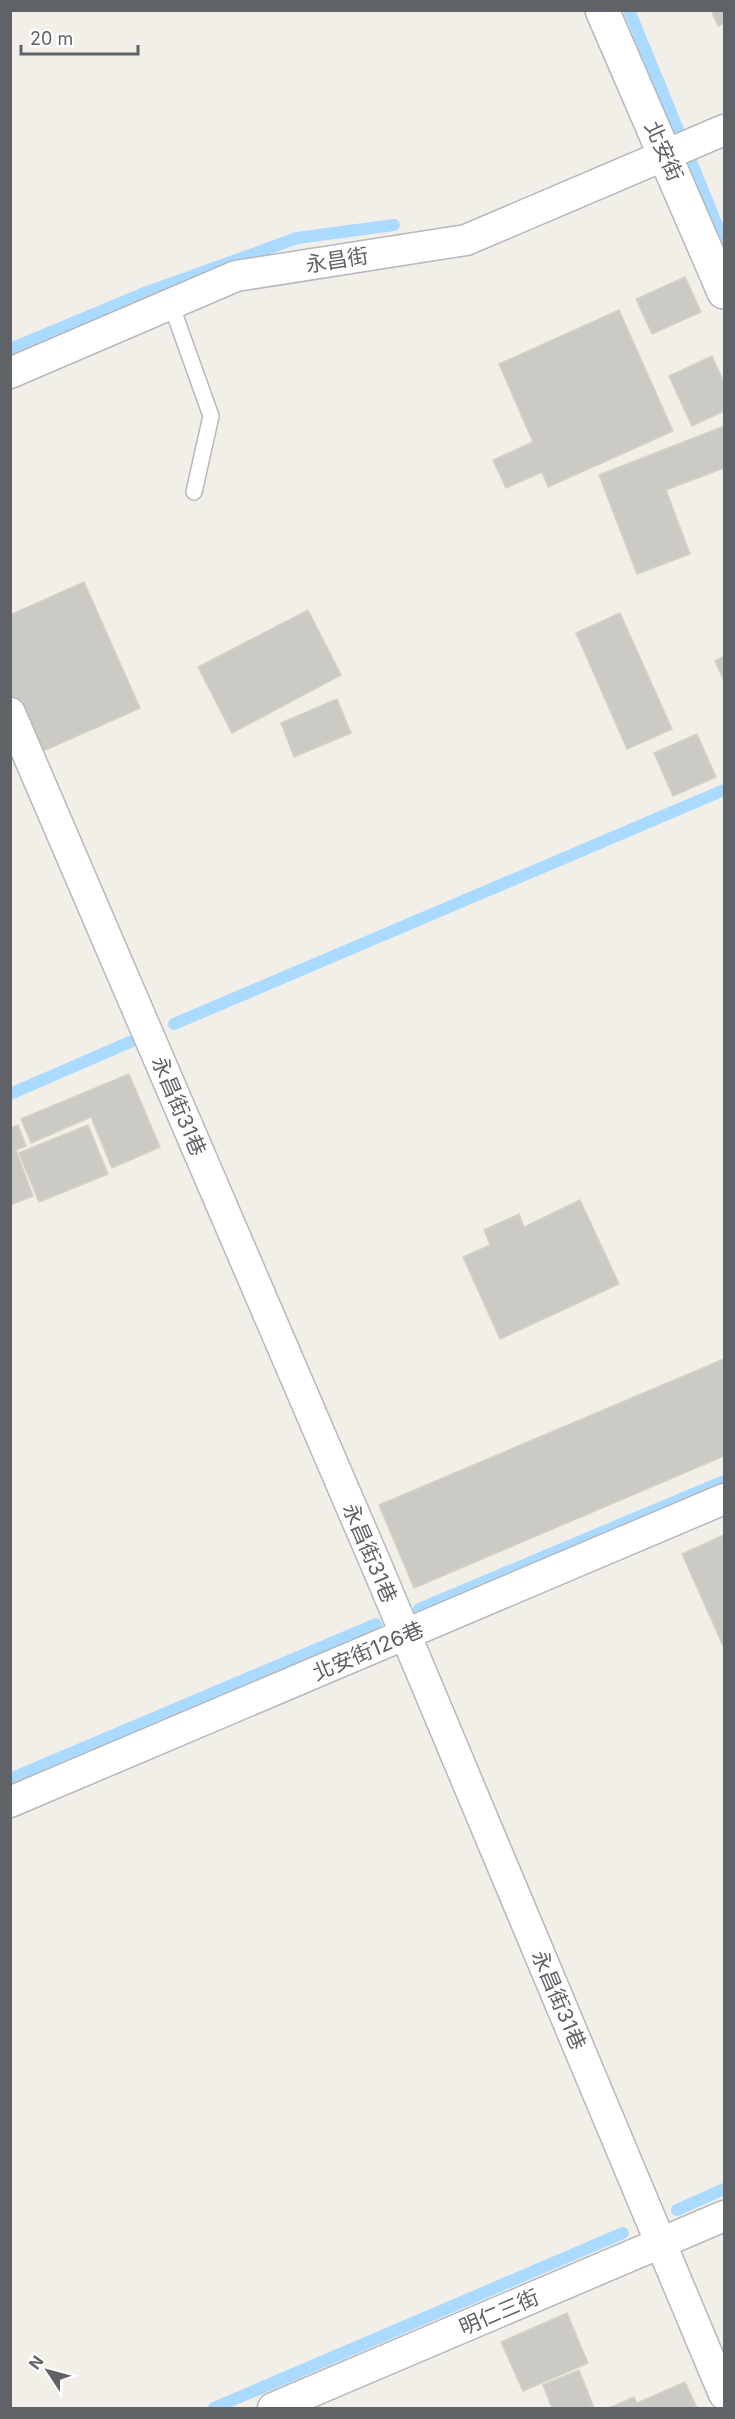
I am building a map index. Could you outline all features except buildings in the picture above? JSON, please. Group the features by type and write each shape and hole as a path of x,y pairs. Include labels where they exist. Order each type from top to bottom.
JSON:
{"street":[{"name":"北安街","path":"602,10 724,292"},
{"name":"永昌街","path":"10,374 236,276 466,240 724,130"},
{"name":"永昌街31巷","path":"10,713 378,1569 404,1636 724,2394"},
{"name":"北安街126巷","path":"10,1802 724,1499"},
{"name":"明仁三街","path":"273,2409 724,2216"}],"lane":[{"path":"171,304 211,416 194,492"}],"waterway":[{"path":"629,10 724,242"},
{"path":"10,349 142,294 297,238 394,225"},
{"path":"174,1024 724,790"},
{"path":"10,1094 130,1042"},
{"path":"419,1609 724,1481"},
{"path":"10,1779 376,1624"},
{"path":"677,2210 724,2189"},
{"path":"214,2408 623,2233"}]}
